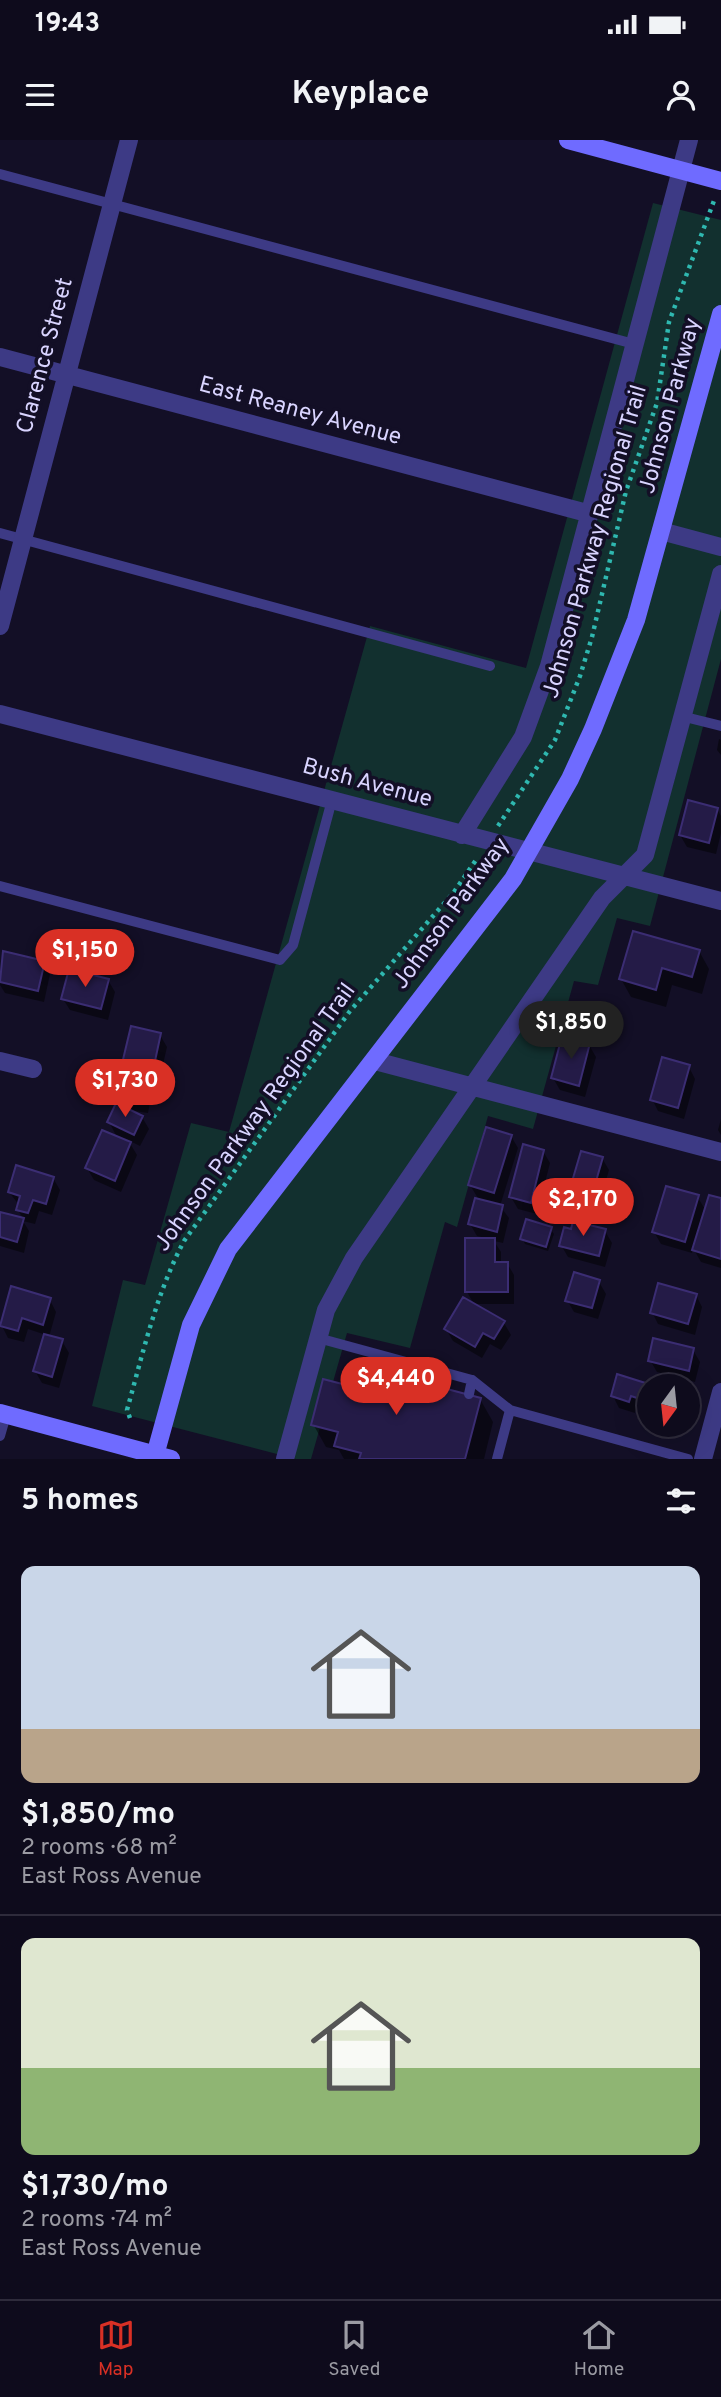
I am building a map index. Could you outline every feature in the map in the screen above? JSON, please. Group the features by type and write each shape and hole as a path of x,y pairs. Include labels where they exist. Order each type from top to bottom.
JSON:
{"street":[{"name":"Clarence Street","path":"0,626 129,140"},
{"path":"568,140 721,181"},
{"name":"Johnson Parkway","path":"463,835 523,737 549,666 587,513 690,140"},
{"name":"Johnson Parkway","path":"160,1458 191,1325 228,1249 513,879 570,779 636,620 721,314"},
{"name":"East Reaney Avenue","path":"0,357 587,513"},
{"path":"662,531 721,547"},
{"path":"285,1459 326,1310 354,1258 602,898 645,855 721,574"},
{"name":"Bush Avenue","path":"0,714 721,901"},
{"path":"0,1061 33,1069"},
{"path":"375,1061 721,1152"},
{"path":"703,1459 715,1439 721,1392"},
{"path":"3,1414 160,1458"}],"lane":[{"path":"0,174 634,344"},
{"path":"0,533 490,666"},
{"path":"681,716 721,726"},
{"path":"0,886 280,960 293,945 332,800"},
{"path":"318,1338 472,1380 510,1410 688,1459"},
{"path":"469,1395 472,1380"},
{"path":"497,1459 510,1410"},
{"path":"0,1436 3,1414"}],"path":[{"name":"Johnson Parkway Regional Trail","path":"503,819 555,740 580,676 592,637 626,491 657,402 669,322 690,262 708,222"},
{"name":"Johnson Parkway Regional Trail","path":"130,1418 127,1410 153,1317 169,1270 184,1241 350,1011 472,867"}],"green space":[{"path":"653,203 721,220 721,659 650,926 617,918 598,985 574,981 533,1129 488,1116 457,1227 445,1222 410,1348 347,1333 311,1459 296,1459 92,1406 123,1280 145,1285 191,1123 229,1132 370,626 526,668"}],"building":[{"path":"688,800 718,808 709,843 679,835"},
{"path":"633,931 700,950 692,977 662,968 656,990 619,979"},
{"path":"3,951 45,961 38,991 0,982"},
{"path":"69,969 109,979 101,1009 61,999"},
{"path":"131,1026 161,1033 152,1075 121,1068"},
{"path":"562,1036 590,1043 579,1086 551,1078"},
{"path":"662,1057 690,1065 678,1108 650,1100"},
{"path":"123,1073 146,1078 141,1102 118,1097"},
{"path":"116,1103 143,1116 134,1135 107,1122"},
{"path":"486,1127 512,1135 494,1193 468,1185"},
{"path":"102,1130 131,1142 115,1181 85,1168"},
{"path":"523,1144 544,1150 531,1203 509,1197"},
{"path":"581,1151 603,1157 586,1216 564,1209"},
{"path":"16,1165 54,1177 46,1204 33,1200 28,1213 16,1210 20,1196 8,1192"},
{"path":"666,1186 699,1195 685,1242 652,1232"},
{"path":"709,1195 721,1198 721,1259 692,1250"},
{"path":"475,1198 503,1205 497,1232 468,1224"},
{"path":"0,1212 24,1218 17,1242 0,1237"},
{"path":"526,1219 552,1227 546,1247 520,1239"},
{"path":"573,1221 606,1229 599,1256 559,1246 564,1227 571,1229"},
{"path":"465,1238 495,1238 495,1262 508,1262 508,1292 465,1292"},
{"path":"574,1272 600,1280 592,1308 565,1301"},
{"path":"658,1283 697,1294 688,1324 650,1313"},
{"path":"11,1286 51,1298 43,1325 22,1318 18,1331 0,1326"},
{"path":"463,1297 505,1321 494,1339 483,1333 475,1347 444,1329"},
{"path":"44,1334 63,1339 52,1377 33,1371"},
{"path":"653,1338 694,1348 689,1371 648,1361"},
{"path":"356,1365 481,1398 465,1459 359,1459 361,1453 334,1446 338,1432 311,1425 323,1379 350,1386"},
{"path":"617,1374 637,1380 637,1398 631,1396 629,1402 611,1396"}]}
